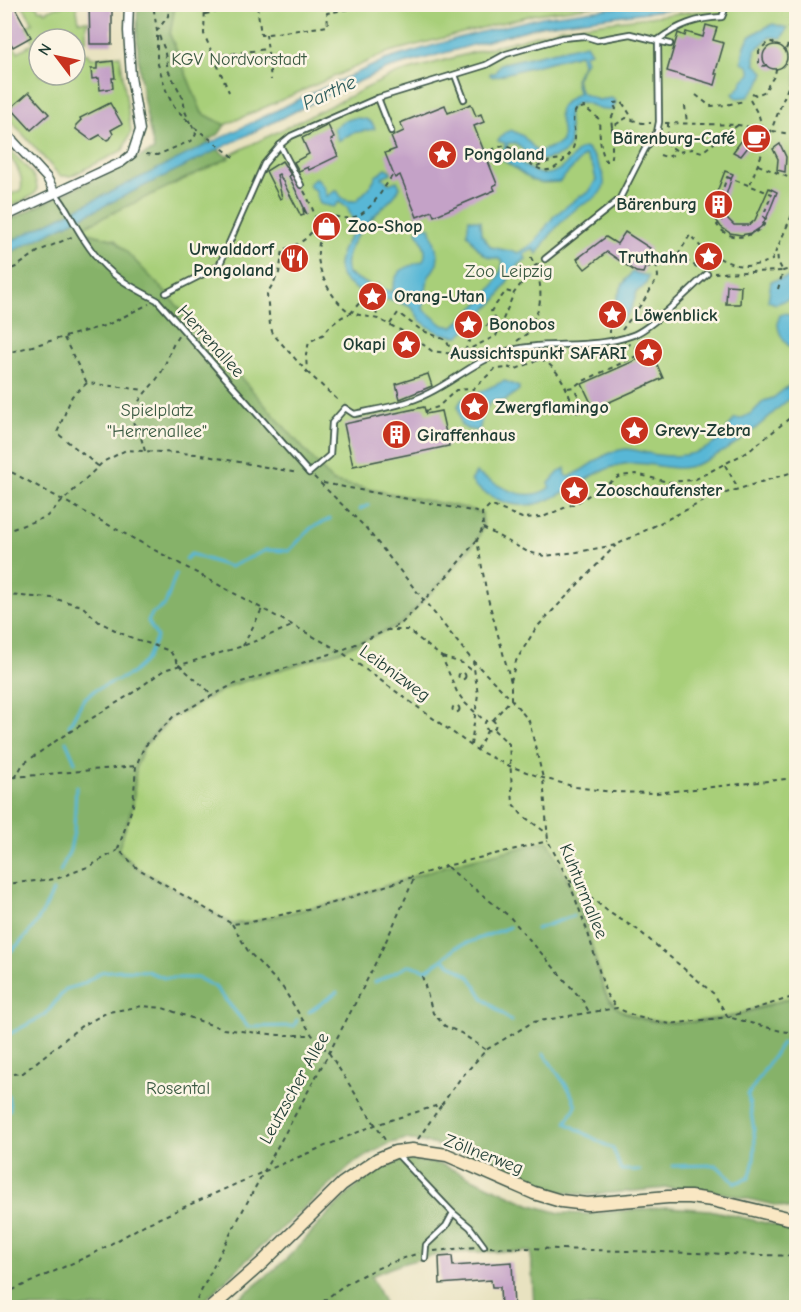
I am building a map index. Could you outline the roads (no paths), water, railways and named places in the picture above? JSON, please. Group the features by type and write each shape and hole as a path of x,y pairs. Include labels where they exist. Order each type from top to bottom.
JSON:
{"main road":[{"name":"Zöllnerweg","path":"212,1308 342,1184 378,1159 395,1152 412,1150 447,1155 534,1193 561,1201 587,1204 658,1197 690,1197 796,1220"}],"street":[{"path":"4,217 122,162 132,154 140,130 131,77 129,4"},
{"path":"4,131 47,178 56,193"}],"lane":[{"path":"658,40 675,28 703,18 722,17 727,6"},
{"path":"166,293 219,266 242,217 256,178 264,164 291,136 378,98 486,65 506,54 562,38 584,36 597,40 630,34 670,44"},
{"path":"545,260 619,200 645,149 657,132 659,123 658,40"},
{"path":"454,75 464,99"},
{"path":"378,98 391,131"},
{"path":"280,145 301,185"},
{"name":"Herrenallee","path":"56,193 65,203 79,232 106,270 157,300 309,473 330,455 332,423 345,408"},
{"path":"340,402 354,414 404,404 429,393 482,359 513,350 600,343 634,335 707,273"},
{"path":"395,1152 453,1213 470,1227 484,1246"},
{"path":"425,1258 426,1245 446,1227 453,1213"}],"water":[{"name":"Parthe","path":"634,5 704,5 544,25 387,69 330,94 5,255 5,244 308,95 385,60 462,37 542,17"},
{"path":"773,24 787,28 782,38 770,37 755,50 755,64 764,72 760,83 748,97 737,98 733,94 741,86 742,81 751,74 749,67 742,62 744,47 750,37"},
{"path":"586,44 591,52 584,54 586,61 576,79 581,93 598,100 612,98 616,102 612,110 602,110 585,103 577,103 568,114 569,147 564,153 554,157 536,161 515,143 508,143 507,149 530,169 546,174 554,173 562,168 580,149 585,148 599,166 604,178 603,188 595,198 565,218 537,254 534,249 524,254 526,259 512,273 499,296 475,321 472,318 464,324 467,329 459,336 438,332 420,320 413,309 408,306 380,298 380,296 372,294 370,296 346,282 341,276 339,261 344,246 356,227 347,207 339,202 334,207 320,204 315,190 309,184 316,177 324,187 327,196 337,190 344,199 356,201 369,188 376,176 386,168 391,173 382,177 389,184 397,181 399,190 356,238 346,265 348,274 373,287 378,284 379,288 392,292 401,270 423,261 425,249 417,231 419,227 430,227 438,255 437,264 428,278 423,309 443,325 453,327 477,306 491,290 501,272 503,262 491,258 477,247 467,233 469,219 480,221 481,234 491,247 519,253 533,244 554,216 589,192 596,180 593,167 585,155 559,182 541,183 532,180 503,160 500,151 504,150 505,143 498,141 504,133 511,130 523,136 538,152 562,141 559,110 578,93 575,79 583,63 580,54 493,77 490,73 495,73 500,64"},
{"path":"354,118 367,120 375,129 352,133 338,141 334,128"},
{"path":"632,272 648,276 648,279 645,285 637,291 629,312 619,322 616,310 612,309 623,284"},
{"path":"796,275 796,296 776,304 768,301 771,281"},
{"path":"786,313 796,320 796,349 787,344 779,330 780,315"},
{"path":"796,380 796,394 757,427 720,453 690,467 671,468 634,463 624,464 592,476 547,501 531,505 515,505 497,499 471,481 476,473 502,488 531,495 549,488 549,483 565,468 566,476 569,477 603,456 618,450 629,449 667,456 692,454 715,443 735,418 740,419 752,413 764,401 773,398"},
{"path":"505,381 519,387 519,390 506,400 492,401 489,404 483,414 479,431 467,429 461,425 458,406 462,399"}],"waterway":[{"path":"360,509 369,505"},
{"path":"186,559 191,554 230,567 266,550 289,551 311,528 330,519"},
{"path":"69,726 83,700 95,690 131,674 146,660 157,637 148,621 152,614 165,605 176,574"},
{"path":"66,741 75,762"},
{"path":"60,872 70,850 74,831 76,786"},
{"path":"4,957 33,927 53,891"},
{"path":"536,929 573,916"},
{"path":"375,982 410,965 426,970 456,947 510,927"},
{"path":"443,959 471,978 484,999 511,1021"},
{"path":"4,1037 45,1015 66,989 83,984 101,972 122,970 146,971 165,978 198,978 215,987 248,1027 294,1026 297,1020"},
{"path":"309,1012 337,992"},
{"path":"673,1166 716,1165 735,1183 749,1178 755,1147 748,1095 782,1043"},
{"path":"544,1054 570,1091 576,1106 566,1123 613,1149 621,1170 640,1170"},
{"path":"4,1115 10,1109 8,1095"}],"place":[{"name":"Bärenburg-Café","path":"756,138"},
{"name":"Pongoland","path":"443,154"},
{"name":"Bärenburg","path":"718,204"},
{"name":"Zoo-Shop","path":"327,226"},
{"name":"Truthahn","path":"709,257"},
{"name":"Urwalddorf Pongoland","path":"295,259"},
{"name":"Orang-Utan","path":"373,296"},
{"name":"Löwenblick","path":"613,315"},
{"name":"Bonobos","path":"468,324"},
{"name":"Okapi","path":"407,344"},
{"name":"Aussichtspunkt SAFARI","path":"648,353"},
{"name":"Zwergflamingo","path":"474,407"},
{"name":"Grevy-Zebra","path":"634,430"},
{"name":"Giraffenhaus","path":"396,435"},
{"name":"Zooschaufenster","path":"575,490"}],"park label":[{"name":"KGV Nordvorstadt","path":"239,59"},
{"name":"Zoo Leipzig","path":"509,271"},
{"name":"Spielplatz \"Herrenallee\"","path":"157,420"},
{"name":"Rosental","path":"178,1088"}]}
